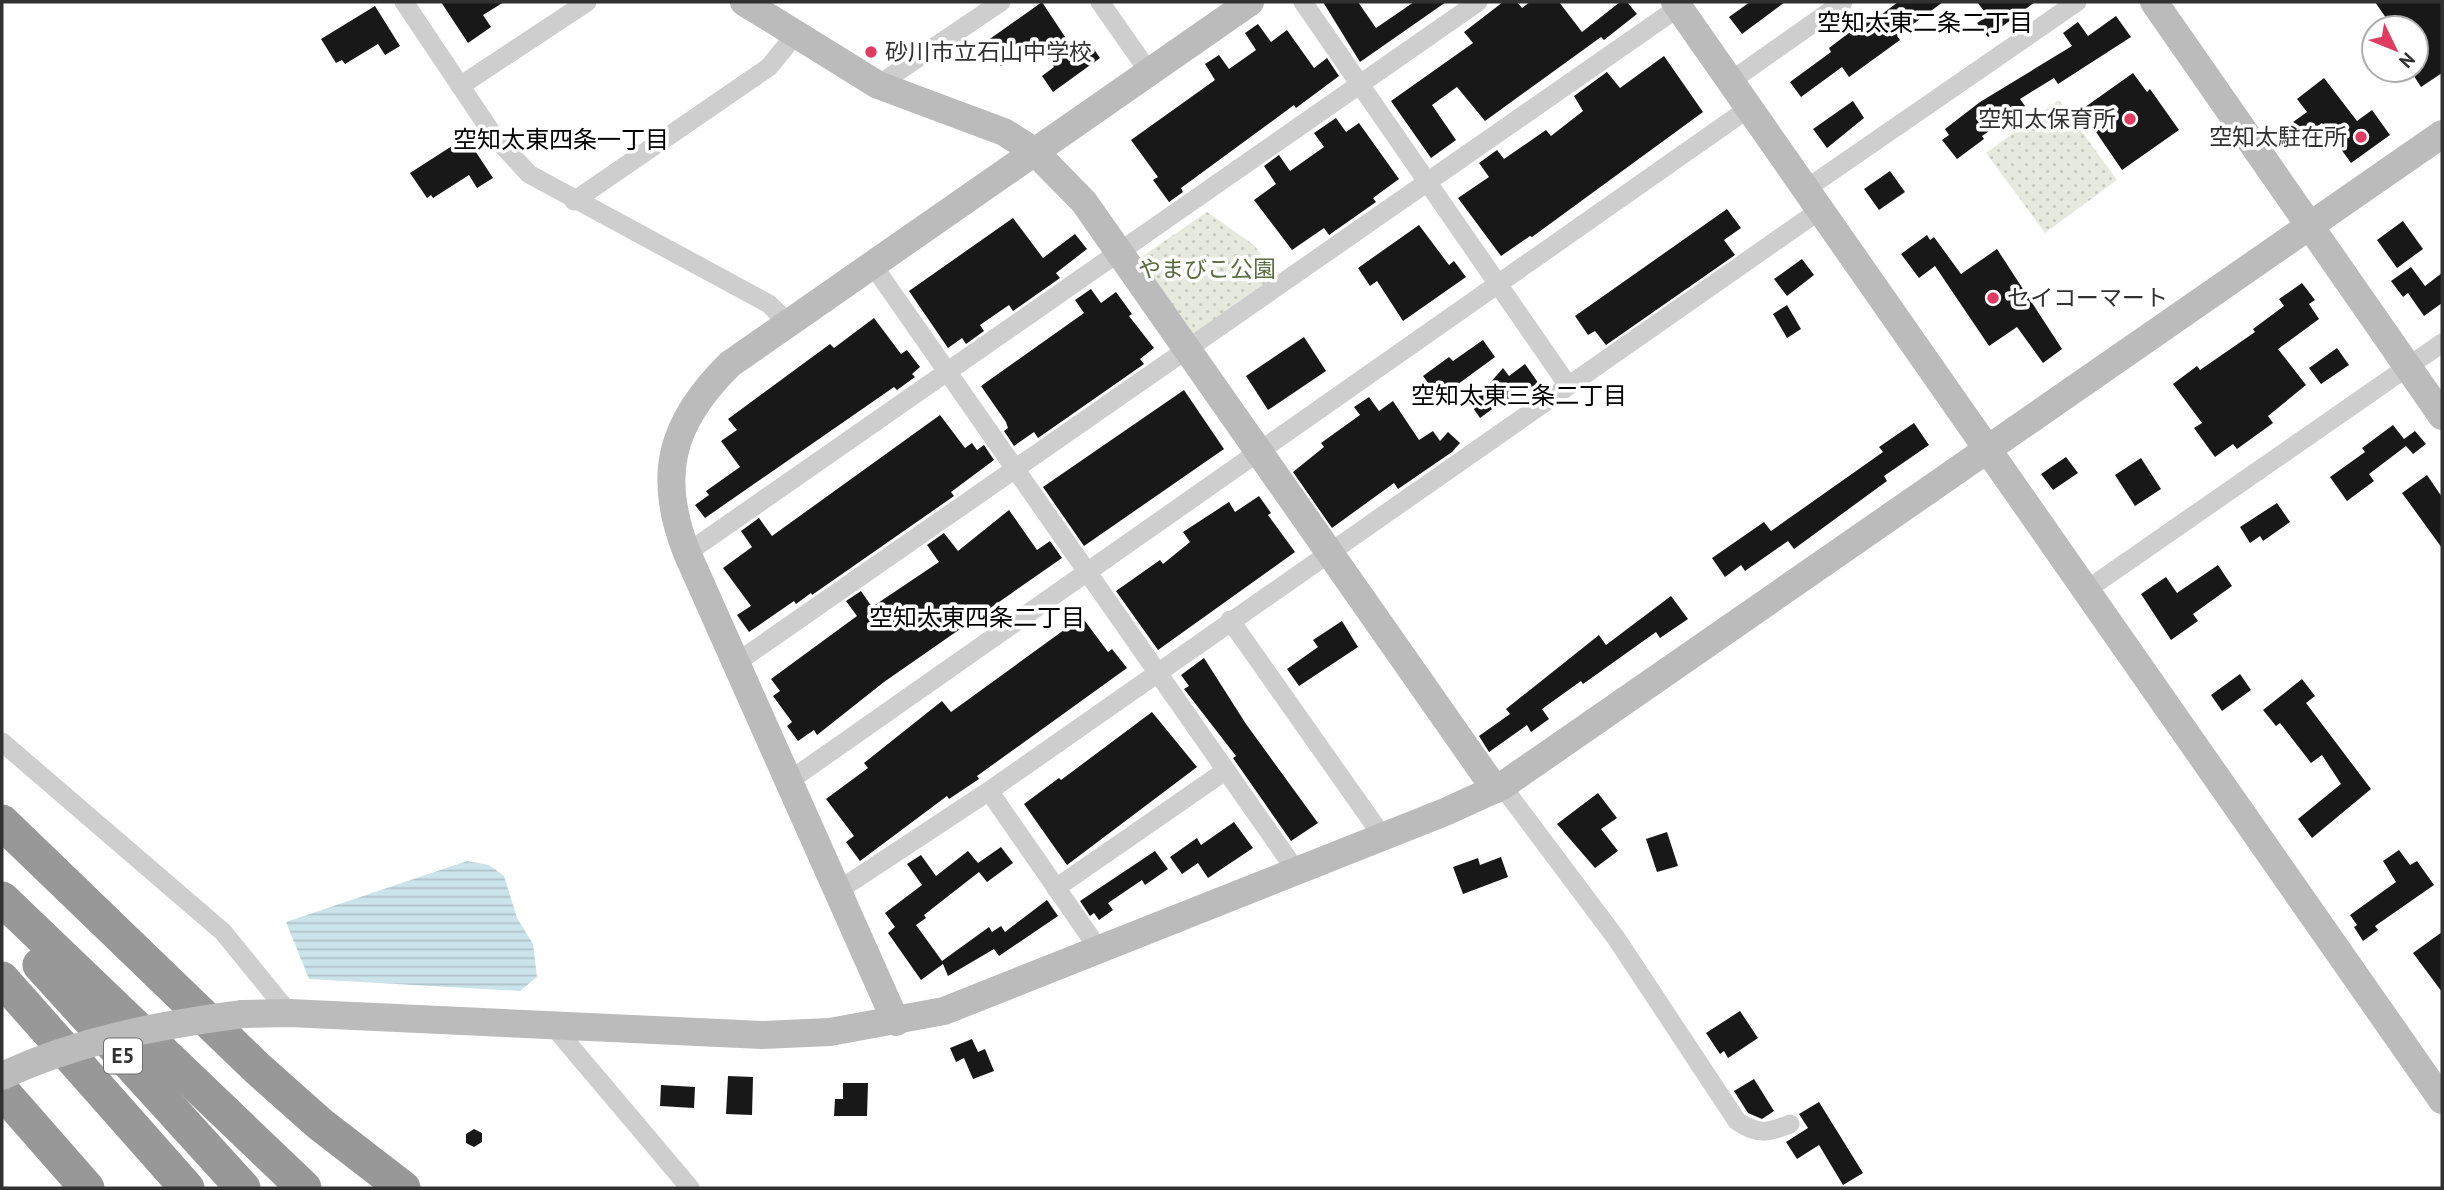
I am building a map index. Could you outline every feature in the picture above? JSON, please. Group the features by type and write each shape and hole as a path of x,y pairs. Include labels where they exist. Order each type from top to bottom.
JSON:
{"highway":[{"path":"2,822 257,1068 320,1124 391,1178 430,1188"},
{"path":"2,899 304,1188"},
{"name":"E5","path":"2,924 243,1188"},
{"name":"E5","path":"2,979 185,1186"},
{"path":"2,1091 87,1188"}],"street":[{"path":"404,2 494,136 529,174 574,201 769,304 788,323"},
{"path":"460,86 587,2"},
{"path":"744,2 878,85 1004,132 1034,151 1084,202 1328,551 1499,788 1616,938 1737,1121 1751,1130 1768,1133 1790,1124"},
{"path":"878,85 1001,2"},
{"path":"1100,2 1149,72"},
{"path":"896,1022 673,518 670,489 673,455 684,422 704,390 730,364 1250,2"},
{"path":"1303,2 1567,384"},
{"path":"687,553 1478,2"},
{"path":"1731,81 1843,2"},
{"path":"839,890 989,791 1567,384 2077,2"},
{"path":"2154,2 2442,416"},
{"path":"736,663 1427,183 1677,4 2442,1100"},
{"path":"574,201 769,67 795,35"},
{"path":"789,781 1749,108"},
{"path":"2,1076 28,1064 117,1034 164,1024 243,1014 289,1013 762,1035 830,1032 896,1022 944,1011 1100,951 1499,788 2442,134"},
{"path":"872,264 1297,872"},
{"path":"2085,591 2442,343"},
{"path":"1230,620 1383,837"},
{"path":"2,742 223,932 289,1013"},
{"path":"1056,888 1225,771"},
{"path":"989,791 1100,951"},
{"path":"554,1027 690,1188"}],"green space":[{"path":"2059,100 2117,180 2045,233 1986,153"},
{"name":"やまびこ公園","path":"1207,212 1254,245 1277,277 1190,337 1137,260"}],"water":[{"path":"467,861 489,865 504,876 517,918 533,944 537,977 520,991 309,979 286,922"}],"building":[{"path":"441,2 504,2 483,15 491,27 468,43"},
{"path":"1042,2 1075,52 1089,42 1100,58 1053,92 1042,76 1054,67 1036,40 1001,66 984,43"},
{"path":"1323,2 1358,2 1376,28 1414,2 1446,2 1360,62"},
{"path":"1503,2 1517,2 1522,8 1530,2 1559,2 1582,32 1620,2 1627,2 1637,14 1604,40 1601,37 1485,121 1457,87 1432,105 1456,140 1431,158 1391,101 1473,43 1464,32"},
{"path":"1750,2 1785,2 1742,34 1729,17"},
{"path":"1898,2 1943,2 1897,36 1900,40 1849,77 1842,67 1801,97 1790,82 1831,52 1829,48 1870,17 1873,21"},
{"path":"1977,2 2035,2 1988,37 1977,23 1988,16"},
{"path":"2375,2 2442,2 2442,73 2430,81 2430,14 2383,14"},
{"path":"375,6 400,46 385,55 378,44 345,64 342,60 336,63 321,39"},
{"path":"2116,16 2131,37 2058,84 2054,78 2020,99 2025,106 1982,136 1984,139 1957,159 1942,140 1949,135 1945,129 1980,102 2072,46 2063,33 2078,22 2088,36"},
{"path":"1258,24 1271,42 1287,30 1314,68 1327,58 1339,76 1296,108 1294,105 1181,188 1183,192 1169,202 1153,180 1158,177 1131,140 1215,80 1205,64 1219,55 1229,69 1256,50 1245,33"},
{"path":"1664,56 1703,112 1532,237 1501,256 1458,198 1489,177 1479,163 1497,150 1504,159 1546,130 1551,136 1583,111 1574,96 1607,72 1620,88"},
{"name":"空知太保育所","path":"2133,73 2147,92 2150,89 2179,130 2122,170 2081,110"},
{"path":"2324,78 2357,121 2372,110 2390,135 2351,163 2322,123 2292,144 2282,130 2307,112 2297,99"},
{"path":"1853,101 1864,118 1827,148 1813,129"},
{"path":"1336,118 1346,132 1359,123 1399,179 1373,198 1376,202 1329,235 1324,228 1292,250 1254,200 1276,184 1264,166 1279,155 1290,171 1324,147 1314,133"},
{"path":"466,137 493,178 477,188 469,175 433,198 431,195 427,198 410,173"},
{"path":"1890,171 1905,192 1879,210 1864,189"},
{"path":"1727,209 1741,228 1724,240 1735,255 1606,345 1595,331 1588,335 1575,316"},
{"path":"1013,218 1043,258 1075,234 1087,249 1056,273 1060,278 1013,311 1009,305 980,325 984,331 966,344 962,338 948,348 909,291"},
{"path":"2403,221 2423,249 2397,268 2377,240"},
{"path":"1419,225 1449,265 1454,261 1466,277 1403,321 1377,281 1370,286 1358,268"},
{"name":"セイコーマート","path":"1927,235 1930,240 1934,237 1961,274 1997,249 2062,349 2043,363 2017,327 1989,346 1935,266 1919,278 1901,254"},
{"path":"1802,259 1814,275 1787,296 1774,279"},
{"path":"2411,267 2425,286 2442,273 2442,303 2424,316 2408,293 2403,297 2391,281"},
{"path":"2302,283 2315,300 2309,304 2319,319 2278,349 2306,385 2268,416 2273,423 2237,449 2233,444 2215,457 2194,428 2202,423 2173,384 2197,366 2200,370 2255,332 2253,329 2284,306 2279,299"},
{"path":"1091,289 1101,303 1116,292 1132,314 1129,316 1154,348 1140,359 1144,364 1038,438 1034,432 1014,446 1004,431 1008,428 1006,422 981,386 1084,313 1075,300"},
{"path":"1787,305 1801,329 1787,338 1773,314"},
{"path":"874,318 901,354 907,350 920,367 912,374 915,377 897,390 894,387 705,518 695,505 709,495 706,491 740,467 721,441 737,430 728,419 830,344 834,348"},
{"path":"1304,337 1326,371 1268,410 1246,376"},
{"path":"1483,340 1495,357 1439,398 1423,376 1449,357 1453,361"},
{"path":"2337,348 2349,365 2321,384 2309,368"},
{"path":"1525,364 1539,384 1507,407 1503,401 1480,418 1471,405 1503,368 1509,376"},
{"path":"1184,390 1224,449 1084,546 1043,487"},
{"path":"1369,397 1379,411 1393,401 1419,440 1433,431 1440,441 1448,432 1460,443 1452,452 1398,489 1394,483 1332,528 1293,472 1324,447 1321,443 1360,415 1354,407"},
{"path":"940,415 965,448 972,443 977,450 984,445 994,460 951,492 954,496 812,595 811,593 796,604 794,601 749,632 737,615 751,606 723,568 752,547 741,531 759,518 772,536"},
{"path":"1914,423 1929,445 1884,476 1887,481 1794,549 1788,541 1745,571 1741,565 1725,577 1712,558 1764,522 1771,531 1883,452 1879,447"},
{"path":"2393,425 2404,439 2415,431 2426,444 2413,454 2406,446 2369,474 2374,481 2347,501 2330,477 2365,452 2362,448"},
{"path":"2066,457 2078,473 2053,490 2041,474"},
{"path":"2141,458 2161,489 2135,506 2115,475"},
{"path":"2427,475 2442,497 2442,548 2402,493"},
{"path":"1259,496 1271,513 1268,515 1295,552 1158,650 1116,591 1160,560 1163,564 1190,542 1183,532 1229,502 1235,512"},
{"path":"2277,503 2290,522 2263,541 2260,536 2250,543 2240,527"},
{"path":"1009,510 1037,550 1050,541 1062,558 884,682 817,735 814,730 798,741 787,726 792,722 773,696 780,691 771,679 857,616 846,601 861,591 872,607 939,562 927,545 944,533 958,551"},
{"path":"2218,565 2232,586 2193,614 2198,621 2171,640 2141,594 2166,577 2177,593"},
{"path":"1671,596 1688,619 1660,638 1656,632 1583,684 1581,681 1542,709 1549,719 1531,732 1527,725 1489,752 1479,736 1510,714 1506,709 1599,635 1606,645"},
{"path":"1082,617 1108,652 1112,649 1127,668 977,776 979,779 949,799 947,796 860,861 846,842 854,836 826,799 868,768 864,763 942,701 951,712"},
{"path":"1342,621 1358,647 1299,686 1287,669 1318,647 1313,640"},
{"path":"1204,658 1246,724 1318,823 1291,841 1233,758 1236,756 1184,689 1189,686 1181,675"},
{"path":"2240,674 2251,690 2222,711 2211,695"},
{"path":"2302,679 2315,696 2306,703 2371,789 2312,838 2298,819 2341,784 2322,755 2311,763 2280,723 2276,726 2263,710"},
{"path":"1152,712 1197,767 1067,865 1024,804 1059,778 1061,780"},
{"path":"1598,793 1617,818 1601,829 1618,851 1595,868 1557,824"},
{"path":"1234,822 1253,848 1208,878 1198,863 1182,874 1170,857 1197,838 1201,845"},
{"path":"1667,832 1678,866 1657,872 1646,839"},
{"path":"1001,847 1013,863 987,882 979,872 924,915 926,918 916,925 942,961 989,927 992,932 1001,926 1005,932 1047,900 1058,916 999,956 994,949 948,976 943,964 921,980 888,933 895,927 885,913 922,885 907,864 921,855 936,876 968,851 978,863"},
{"path":"2399,850 2410,865 2417,861 2434,885 2375,926 2378,930 2363,941 2350,915 2396,882 2383,861"},
{"path":"1155,851 1168,869 1145,885 1142,880 1108,903 1113,910 1099,920 1094,913 1090,916 1080,901"},
{"path":"1501,857 1508,877 1463,894 1453,867 1478,858 1480,865"},
{"path":"2442,932 2442,992 2413,953"},
{"path":"1740,1011 1758,1038 1728,1058 1724,1051 1720,1054 1706,1033"},
{"path":"972,1039 978,1052 985,1049 994,1071 973,1079 964,1058 956,1062 950,1048"},
{"path":"728,1076 753,1077 752,1115 726,1114"},
{"path":"1754,1079 1774,1111 1762,1119 1748,1113 1734,1091"},
{"path":"843,1083 868,1083 867,1116 834,1116 835,1099 843,1099"},
{"path":"661,1085 695,1087 694,1108 660,1106"},
{"path":"1819,1102 1863,1173 1843,1185 1819,1145 1797,1159 1786,1142 1808,1128 1799,1114"},
{"path":"474,1129 482,1133 482,1142 474,1147 466,1143 466,1134"}],"place":[{"name":"砂川市立石山中学校","path":"871,52"},
{"name":"空知太保育所","path":"2130,119"},
{"name":"空知太駐在所","path":"2361,137"},
{"name":"セイコーマート","path":"1993,298"}],"district":[{"name":"空知太東二条二丁目","path":"1925,23"},
{"name":"空知太東四条一丁目","path":"561,140"},
{"name":"空知太東三条二丁目","path":"1519,396"},
{"name":"空知太東四条二丁目","path":"977,618"}]}
